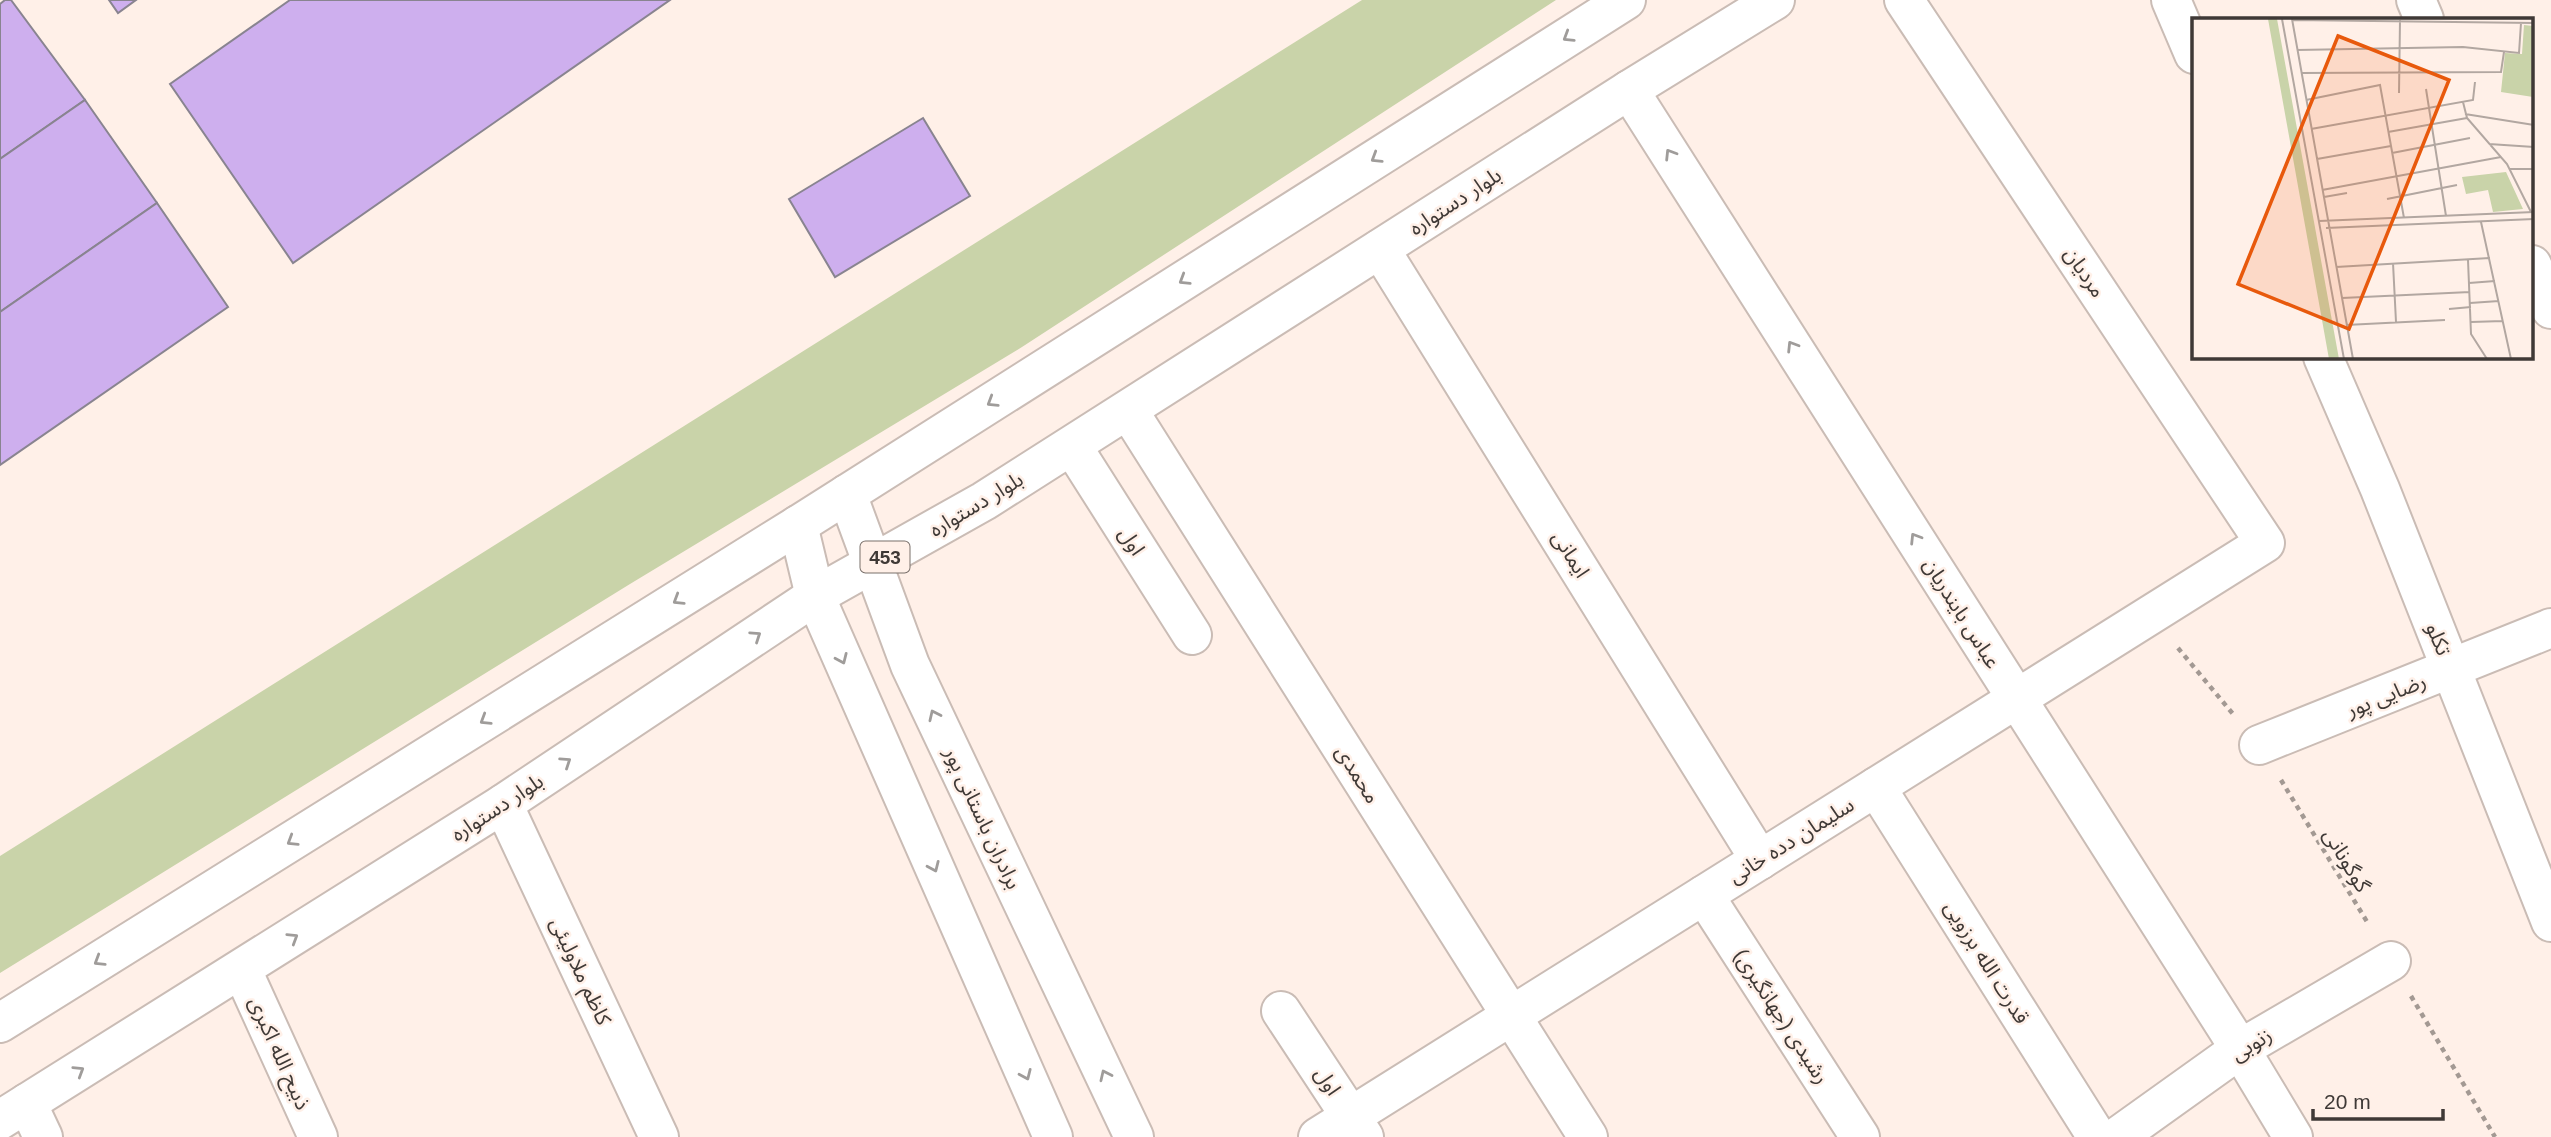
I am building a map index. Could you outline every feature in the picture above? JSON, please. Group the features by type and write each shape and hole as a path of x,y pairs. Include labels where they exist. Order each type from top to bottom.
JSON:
{"street":[{"path":"0,1023 798,525 1626,0"},
{"name":"بلوار دستواره","path":"13,1111 503,804 815,596 984,501 1775,0"},
{"name":"مردیان","path":"1904,0 2265,543"},
{"path":"2171,0 2192,49"},
{"path":"2416,0 2424,18"},
{"name":"عباس بایندریان","path":"1629,90 2240,1049 2293,1137"},
{"name":"ایمانی","path":"1380,249 1760,860"},
{"path":"2534,270 2551,309"},
{"name":"تکلو","path":"2324,359 2380,489 2551,922"},
{"name":"محمدی","path":"1129,410 1588,1137"},
{"name":"اول","path":"1072,446 1192,635"},
{"name":"برادران باستانی پور","path":"847,494 910,665 1134,1137"},
{"path":"798,525 815,596 1054,1137"},
{"name":"سلیمان دده خانی","path":"1318,1137 1357,1127 1511,1016 2265,543"},
{"name":"رضایی پور","path":"2259,745 2551,628"},
{"name":"قدرت الله برزویی","path":"1876,787 2097,1137"},
{"name":"کاظم ملاولیئی","path":"503,804 659,1137"},
{"name":"رشیدی (جهانگیری)","path":"1704,895 1860,1137"},
{"name":"زنوبی","path":"2117,1137 2240,1049 2391,961"},
{"name":"ذبیح الله اکبری","path":"242,970 318,1137"},
{"name":"اول","path":"1281,1011 1357,1127"},
{"path":"13,1111 43,1137"}],"path":[{"name":"گوگونانی","path":"2151,615 2259,745 2495,1137"}],"green space":[{"path":"1362,0 1556,0 1022,347 630,584 0,973 0,856"}],"building":[{"path":"11,0 85,100 0,159 0,4"},
{"path":"109,0 136,0 118,13"},
{"path":"290,0 670,0 293,263 170,84"},
{"path":"85,100 157,203 0,312 0,159"},
{"path":"923,118 970,196 835,277 789,199"},
{"path":"157,203 228,307 0,465 0,312"}]}
